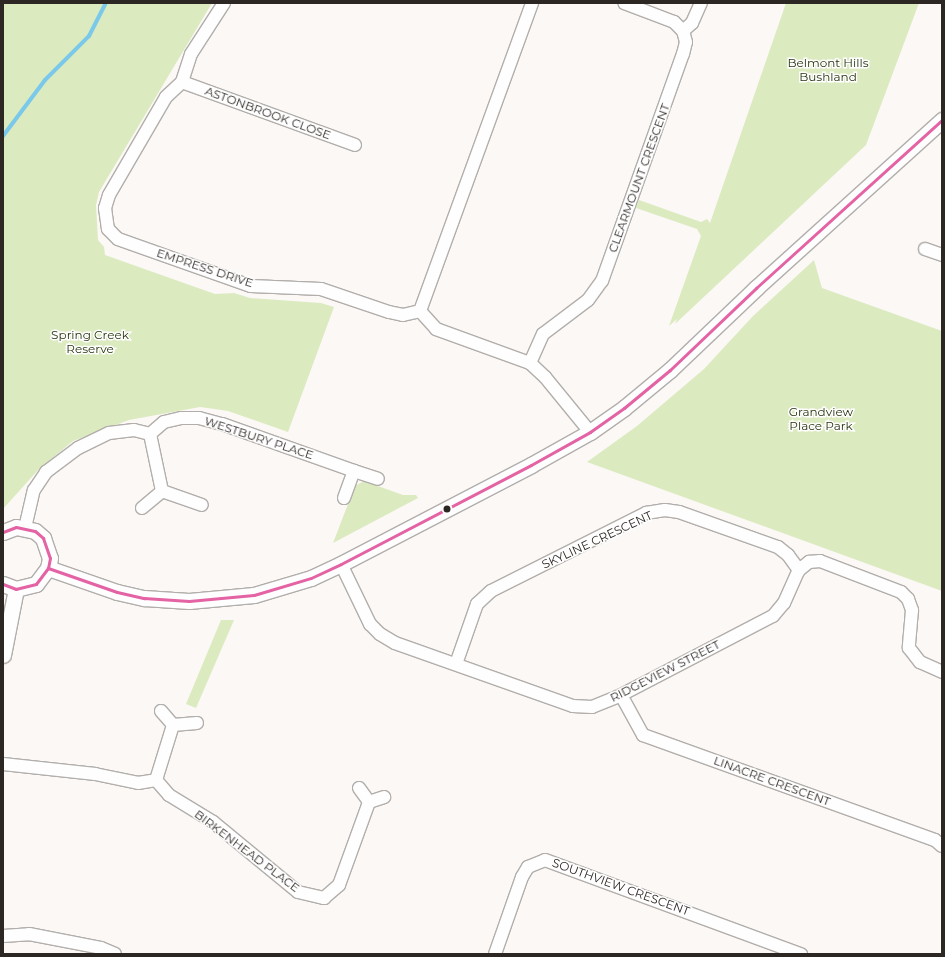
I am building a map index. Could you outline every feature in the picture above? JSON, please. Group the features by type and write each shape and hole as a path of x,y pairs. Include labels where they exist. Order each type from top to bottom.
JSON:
{"street":[{"name":"EMPRESS DRIVE","path":"224,3 191,54 182,82 166,97 109,196 105,208 105,218 108,228 118,239 251,286 321,289 389,312 403,314 420,311"},
{"path":"532,3 420,311 436,329 530,363 545,377 590,432"},
{"path":"624,3 674,22 683,31 692,23 701,3"},
{"name":"CLEARMOUNT CRESCENT","path":"530,363 543,334 588,300 602,281 683,54 686,42 683,31"},
{"name":"ASTONBROOK CLOSE","path":"182,82 355,145"},
{"path":"48,568 117,592 144,598 197,601 232,599 274,590 341,564 590,432 624,408 670,370 942,120"},
{"path":"925,249 942,255"},
{"name":"WESTBURY PLACE","path":"150,434 164,422 182,418 199,418 222,424 378,479"},
{"path":"25,528 34,490 46,472 78,448 109,433 134,430 150,434 162,491"},
{"path":"344,498 354,471"},
{"path":"162,491 202,505"},
{"path":"142,508 162,491"},
{"name":"SKYLINE CRESCENT","path":"456,664 477,604 491,591 646,514 665,510 679,512 778,547 788,554 799,570"},
{"path":"3,532 16,527 25,528 43,538 50,558 48,568 36,584 10,586 3,655"},
{"path":"799,570 809,562 820,561 901,592 908,599 912,610 909,648 920,662 942,672"},
{"name":"RIDGEVIEW STREET","path":"341,564 370,624 380,634 395,643 573,706 592,707 621,695 773,616 784,603 799,570"},
{"name":"LINACRE CRESCENT","path":"621,695 643,735 935,840 942,846"},
{"path":"161,711 173,725"},
{"path":"173,725 197,723"},
{"path":"3,764 95,774 138,783 156,780 173,725"},
{"name":"BIRKENHEAD PLACE","path":"156,780 169,795 213,822 298,892 324,898 339,884 369,802"},
{"path":"359,788 369,802 384,797"},
{"name":"SOUTHVIEW CRESCENT","path":"495,954 525,872 528,867 545,860 801,954"},
{"path":"3,936 30,934 101,948 115,954"}],"green space":[{"name":"Spring Creek Reserve","path":"3,3 212,3 99,192 96,205 98,240 104,247 105,255 215,294 234,293 250,298 321,303 334,307 288,432 228,411 200,407 129,420 73,441 39,469 3,509"},
{"name":"Belmont Hills Bushland","path":"786,3 919,3 866,145 675,324 677,319 669,326 701,236 697,229 636,208 639,200 701,222 707,219 710,223"},
{"name":"Grandview Place Park","path":"814,260 822,288 942,331 942,591 587,462 637,426 704,369 753,316"},
{"path":"364,481 403,495 416,495 418,498 333,543 355,486"},
{"path":"221,620 234,620 196,708 186,704"}],"waterway":[{"path":"3,136 45,80 89,36 106,3"}],"transit line":[{"path":"48,568 117,592 144,598 189,601 254,595 311,578 341,564 531,465 590,432 624,408 670,370 756,288 942,120"},
{"path":"3,532 16,527 35,531 43,538 50,558 48,568 36,584 16,589 3,584"}]}
